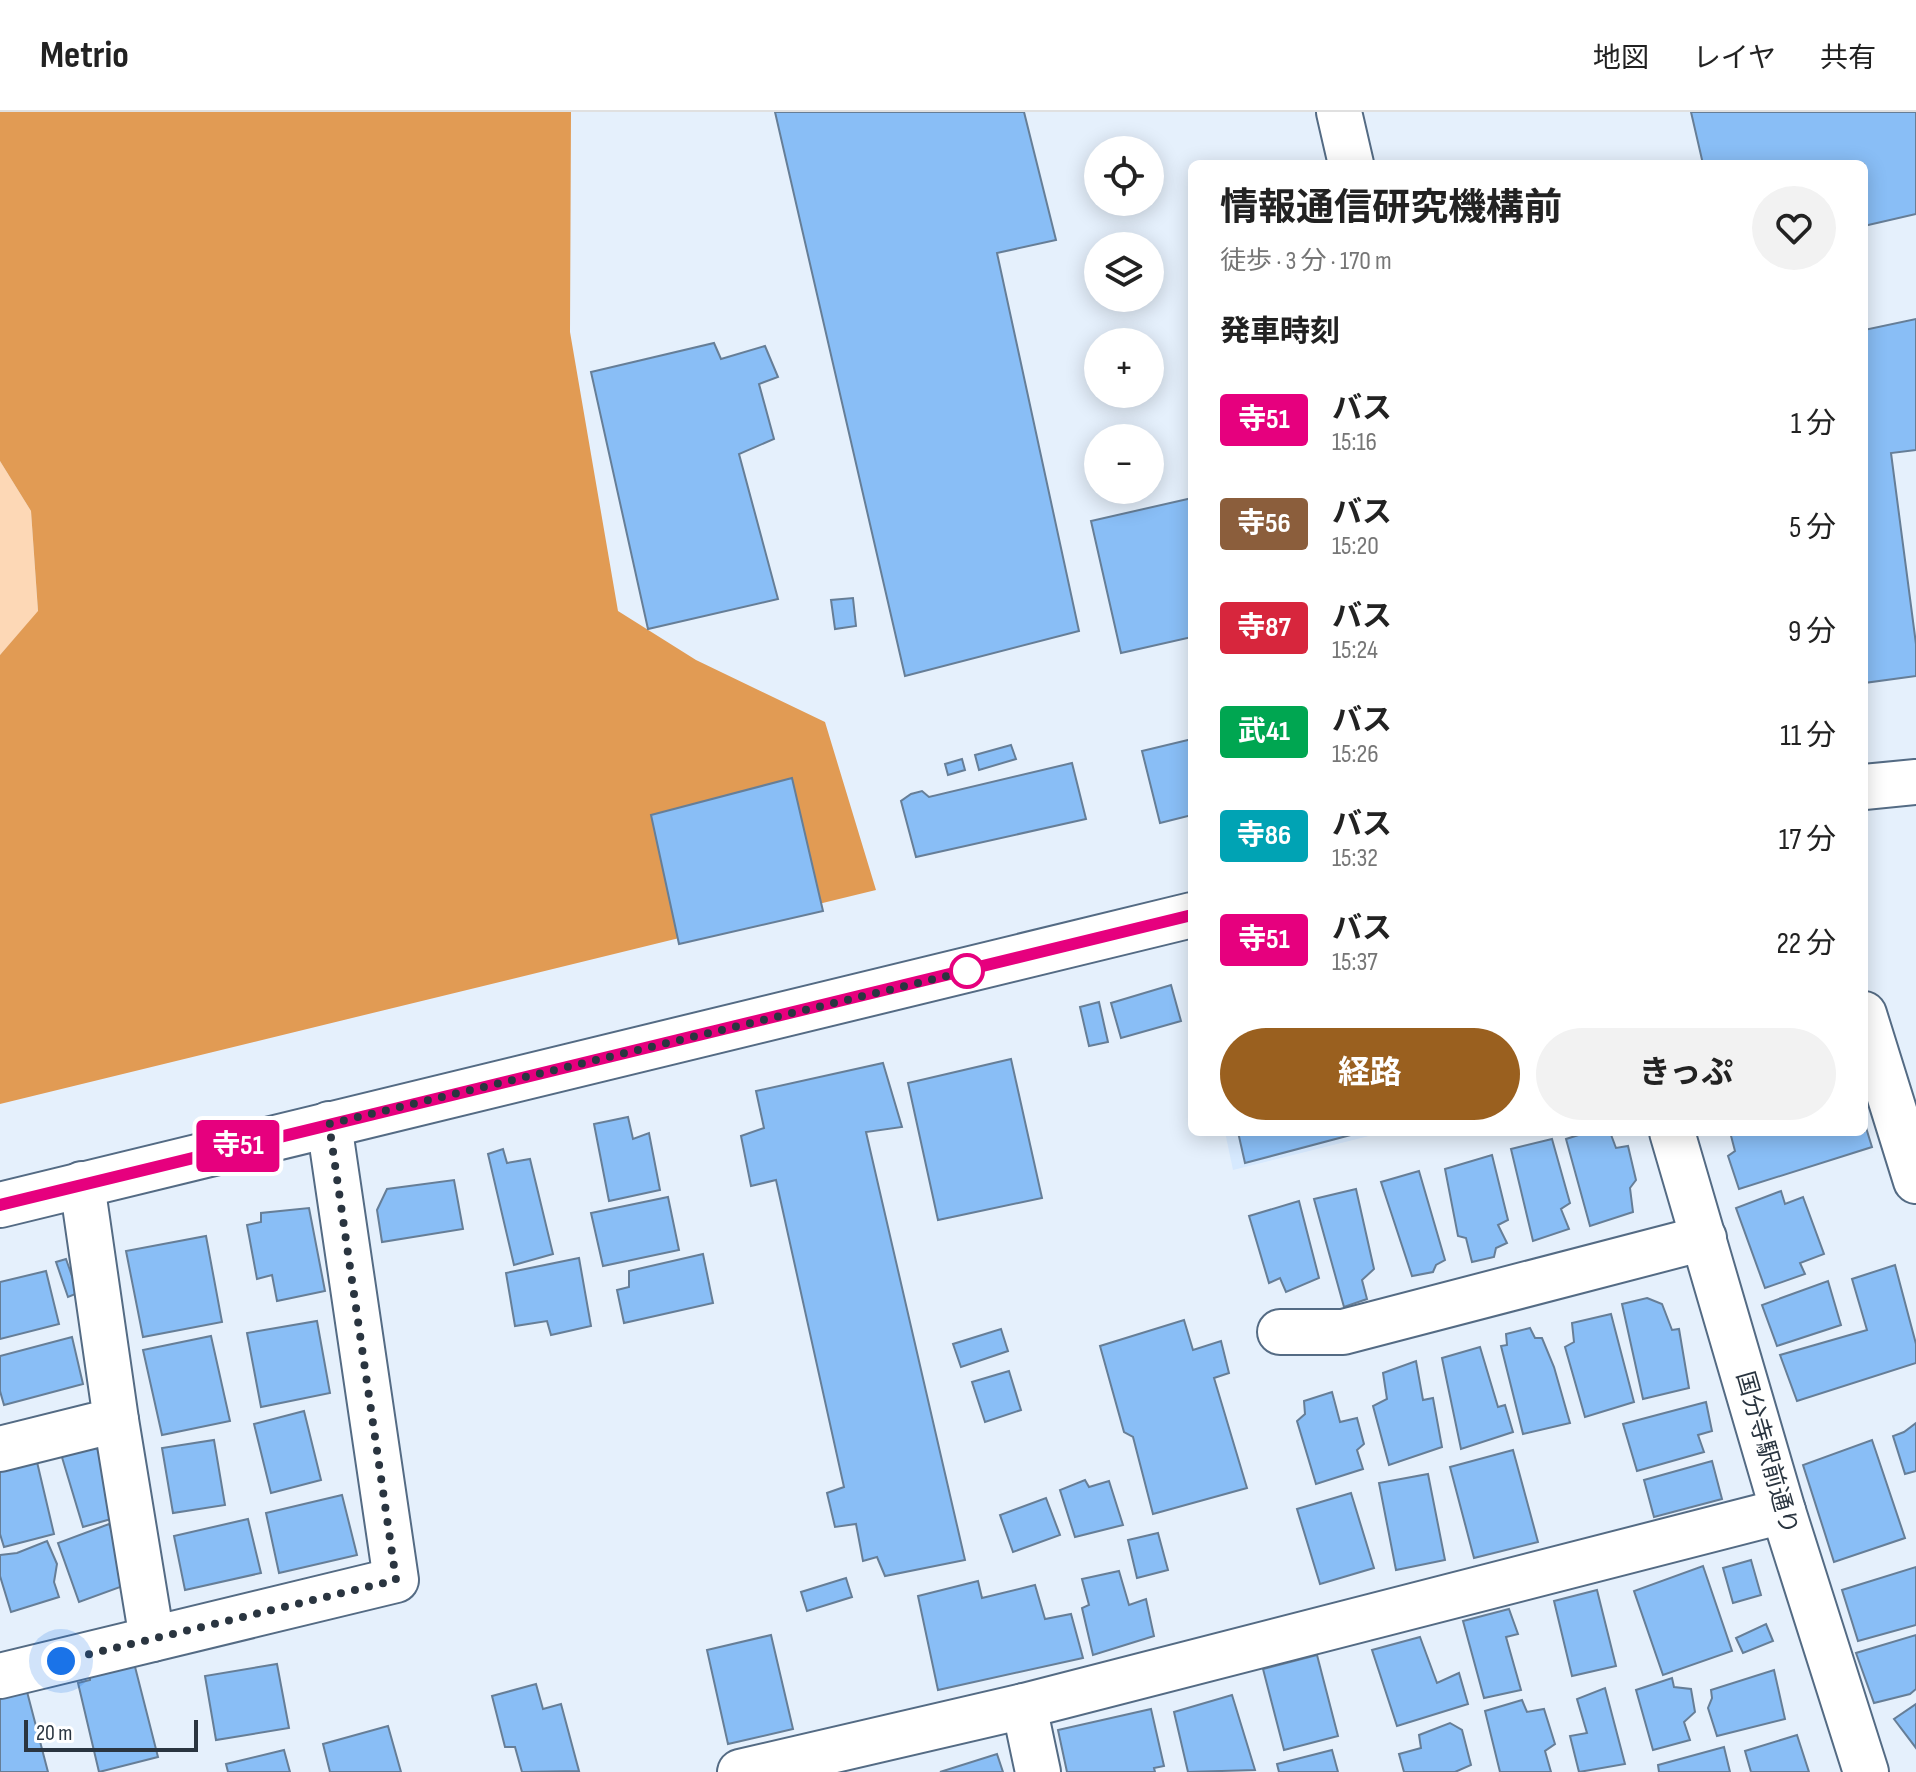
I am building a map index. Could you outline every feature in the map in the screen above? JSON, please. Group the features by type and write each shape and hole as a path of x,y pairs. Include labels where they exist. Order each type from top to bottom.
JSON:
{"street":[{"path":"1339,112 1350,160"},
{"path":"1868,787 1916,782"},
{"path":"0,1205 1188,916"},
{"path":"1868,1027 1916,1181"},
{"path":"0,1676 396,1580 329,1124"},
{"name":"国分寺駅前通り","path":"1673,1136 1783,1511 1866,1772"},
{"path":"82,1184 152,1639"},
{"path":"1280,1332 1343,1332 1704,1238"},
{"path":"0,1449 116,1420"},
{"path":"740,1772 1024,1706 1783,1511"},
{"path":"1024,1706 1038,1772"}],"shaded area":[{"path":"0,112 571,112 570,332 618,611 696,660 825,722 876,890 0,1104 0,655 38,611 31,511 0,461"},
{"path":"0,461 31,511 38,612 0,655"},
{"path":"1226,1136 1369,1136 1233,1170"}],"building":[{"path":"775,112 1024,112 1056,240 997,253 1079,631 905,676"},
{"path":"1691,112 1916,112 1916,214 1868,225 1868,160 1702,160"},
{"path":"1916,319 1916,450 1891,453 1916,644 1916,676 1868,682 1868,329"},
{"path":"714,343 721,359 765,346 778,377 759,384 774,439 739,454 778,599 648,629 591,372"},
{"path":"1188,499 1188,638 1121,653 1091,521"},
{"path":"853,598 856,626 835,629 831,600"},
{"path":"1188,740 1188,816 1160,823 1142,751"},
{"path":"1011,745 1016,759 979,770 975,755"},
{"path":"962,759 965,770 948,775 945,764"},
{"path":"1072,763 1086,819 916,857 901,801 911,794 922,791 929,797"},
{"path":"792,778 823,911 679,944 651,815"},
{"path":"1171,985 1181,1021 1121,1038 1111,1003"},
{"path":"1099,1002 1108,1042 1089,1046 1080,1007"},
{"path":"1011,1059 1042,1198 938,1220 908,1083"},
{"path":"883,1063 902,1127 866,1132 965,1560 885,1576 877,1557 863,1561 856,1524 835,1527 827,1493 844,1487 776,1180 751,1186 741,1136 764,1128 756,1091"},
{"path":"628,1117 633,1139 649,1133 660,1190 609,1201 594,1124"},
{"path":"1868,1134 1872,1147 1739,1189 1728,1156 1735,1151 1731,1136"},
{"path":"1239,1136 1347,1136 1245,1163"},
{"path":"1612,1136 1616,1148 1628,1146 1636,1180 1630,1188 1633,1212 1590,1226 1566,1139"},
{"path":"1552,1139 1570,1203 1561,1209 1569,1229 1533,1241 1511,1149"},
{"path":"503,1149 507,1163 530,1159 553,1254 514,1265 488,1154"},
{"path":"1492,1155 1508,1220 1498,1225 1507,1243 1496,1248 1494,1257 1472,1262 1466,1238 1458,1236 1445,1169"},
{"path":"1419,1171 1445,1260 1436,1265 1433,1272 1412,1276 1381,1182"},
{"path":"454,1180 463,1229 382,1242 377,1210 387,1189"},
{"path":"1356,1189 1374,1269 1362,1280 1367,1299 1344,1307 1314,1199"},
{"path":"1781,1191 1785,1204 1803,1197 1824,1254 1800,1263 1805,1274 1765,1288 1736,1208"},
{"path":"668,1197 679,1250 603,1266 591,1213"},
{"path":"1299,1201 1319,1278 1286,1292 1280,1278 1269,1283 1249,1216"},
{"path":"309,1208 325,1291 277,1301 272,1275 257,1279 247,1225 261,1222 261,1213"},
{"path":"206,1236 222,1322 143,1337 126,1251"},
{"path":"703,1254 713,1303 624,1323 617,1290 629,1287 629,1271"},
{"path":"579,1258 591,1326 551,1335 547,1321 515,1326 506,1273"},
{"path":"66,1259 78,1293 68,1297 56,1262"},
{"path":"1895,1265 1916,1344 1916,1363 1797,1401 1780,1355 1867,1330 1852,1279"},
{"path":"46,1271 59,1324 0,1339 0,1282"},
{"path":"1828,1281 1841,1325 1777,1346 1762,1305"},
{"path":"1647,1298 1662,1304 1672,1330 1679,1329 1689,1388 1643,1399 1622,1304"},
{"path":"1611,1314 1634,1402 1585,1417 1565,1347 1574,1342 1572,1323"},
{"path":"1184,1320 1193,1350 1221,1341 1229,1373 1214,1378 1247,1488 1153,1514 1133,1437 1124,1432 1100,1346"},
{"path":"317,1321 330,1393 261,1407 247,1333"},
{"path":"1530,1328 1535,1338 1542,1338 1570,1423 1523,1434 1501,1346 1507,1345 1506,1334"},
{"path":"1001,1329 1008,1351 961,1367 953,1344"},
{"path":"211,1336 230,1421 162,1435 143,1350"},
{"path":"72,1337 83,1384 4,1405 0,1391 0,1356"},
{"path":"1480,1347 1498,1407 1505,1405 1513,1432 1461,1449 1442,1358"},
{"path":"1416,1361 1423,1400 1433,1398 1442,1447 1389,1465 1373,1406 1387,1399 1383,1373"},
{"path":"1009,1371 1021,1410 985,1422 972,1382"},
{"path":"1332,1392 1340,1422 1357,1418 1364,1444 1357,1450 1363,1469 1316,1484 1297,1421 1305,1414 1304,1401"},
{"path":"1706,1402 1712,1431 1698,1435 1704,1452 1637,1471 1623,1424"},
{"path":"304,1411 321,1480 271,1493 254,1424"},
{"path":"1916,1423 1916,1471 1905,1474 1893,1436"},
{"path":"214,1440 225,1505 173,1513 162,1448"},
{"path":"1872,1440 1905,1538 1834,1562 1803,1465"},
{"path":"96,1444 118,1517 83,1527 61,1454"},
{"path":"1513,1450 1538,1542 1474,1558 1450,1467"},
{"path":"0,1458 37,1462 54,1534 4,1547 0,1534"},
{"path":"1712,1461 1722,1499 1654,1517 1644,1480"},
{"path":"1428,1474 1445,1560 1396,1570 1379,1483"},
{"path":"1085,1480 1089,1487 1109,1481 1123,1525 1075,1537 1060,1490"},
{"path":"1351,1493 1374,1568 1320,1584 1297,1509"},
{"path":"342,1495 357,1555 279,1573 266,1513"},
{"path":"1046,1498 1060,1535 1013,1552 1000,1515"},
{"path":"248,1519 261,1573 185,1590 174,1536"},
{"path":"109,1524 124,1562 118,1573 123,1586 79,1602 58,1543"},
{"path":"1158,1533 1168,1570 1137,1578 1128,1540"},
{"path":"47,1541 57,1564 54,1582 59,1597 11,1612 0,1576 0,1555 17,1553"},
{"path":"1751,1560 1761,1595 1733,1603 1723,1568"},
{"path":"1703,1566 1732,1651 1663,1675 1634,1591"},
{"path":"1916,1567 1916,1625 1858,1641 1842,1590"},
{"path":"1119,1571 1129,1605 1146,1599 1154,1636 1093,1655 1082,1608 1089,1605 1082,1579"},
{"path":"846,1578 852,1597 807,1611 801,1592"},
{"path":"978,1581 982,1598 1035,1585 1045,1619 1071,1614 1083,1658 938,1690 918,1596"},
{"path":"1597,1590 1616,1666 1572,1676 1554,1601"},
{"path":"1509,1609 1518,1634 1506,1637 1521,1690 1484,1698 1463,1621"},
{"path":"1766,1624 1773,1641 1743,1653 1736,1638"},
{"path":"771,1635 793,1729 728,1744 707,1650"},
{"path":"1916,1635 1916,1689 1910,1694 1874,1703 1856,1653"},
{"path":"1420,1637 1437,1683 1459,1673 1468,1704 1397,1726 1372,1650"},
{"path":"132,1655 158,1757 99,1772 78,1683 90,1680 90,1665"},
{"path":"1317,1655 1338,1736 1284,1750 1263,1669"},
{"path":"277,1664 289,1728 216,1740 205,1676"},
{"path":"1774,1670 1785,1719 1717,1736 1708,1708 1711,1690"},
{"path":"1672,1678 1674,1687 1691,1689 1695,1712 1684,1722 1690,1740 1653,1750 1636,1690"},
{"path":"25,1684 48,1772 0,1772 0,1690"},
{"path":"536,1684 543,1709 561,1704 579,1771 522,1772 515,1747 505,1747 492,1696"},
{"path":"1605,1688 1625,1764 1579,1772 1570,1736 1587,1733 1577,1699"},
{"path":"1232,1695 1255,1770 1188,1772 1174,1712"},
{"path":"1522,1700 1527,1712 1544,1709 1555,1744 1545,1751 1551,1772 1500,1772 1485,1711"},
{"path":"1916,1704 1916,1748 1894,1719"},
{"path":"1151,1709 1164,1766 1154,1768 1155,1772 1067,1772 1058,1730"},
{"path":"1450,1723 1462,1730 1471,1765 1455,1772 1404,1772 1399,1754 1421,1748 1419,1735"},
{"path":"388,1726 401,1772 330,1772 323,1744"},
{"path":"1797,1735 1809,1772 1751,1772 1745,1751"},
{"path":"1724,1747 1730,1772 1659,1772 1658,1765"},
{"path":"284,1750 290,1772 228,1772 226,1764"},
{"path":"1332,1750 1338,1772 1279,1772 1277,1764"},
{"path":"997,1754 1003,1772 940,1772"}],"bus line":[{"name":"寺51","path":"0,1205 1188,916"}],"route":[{"path":"61,1661 396,1580 329,1124 972,970 967,971"}]}
